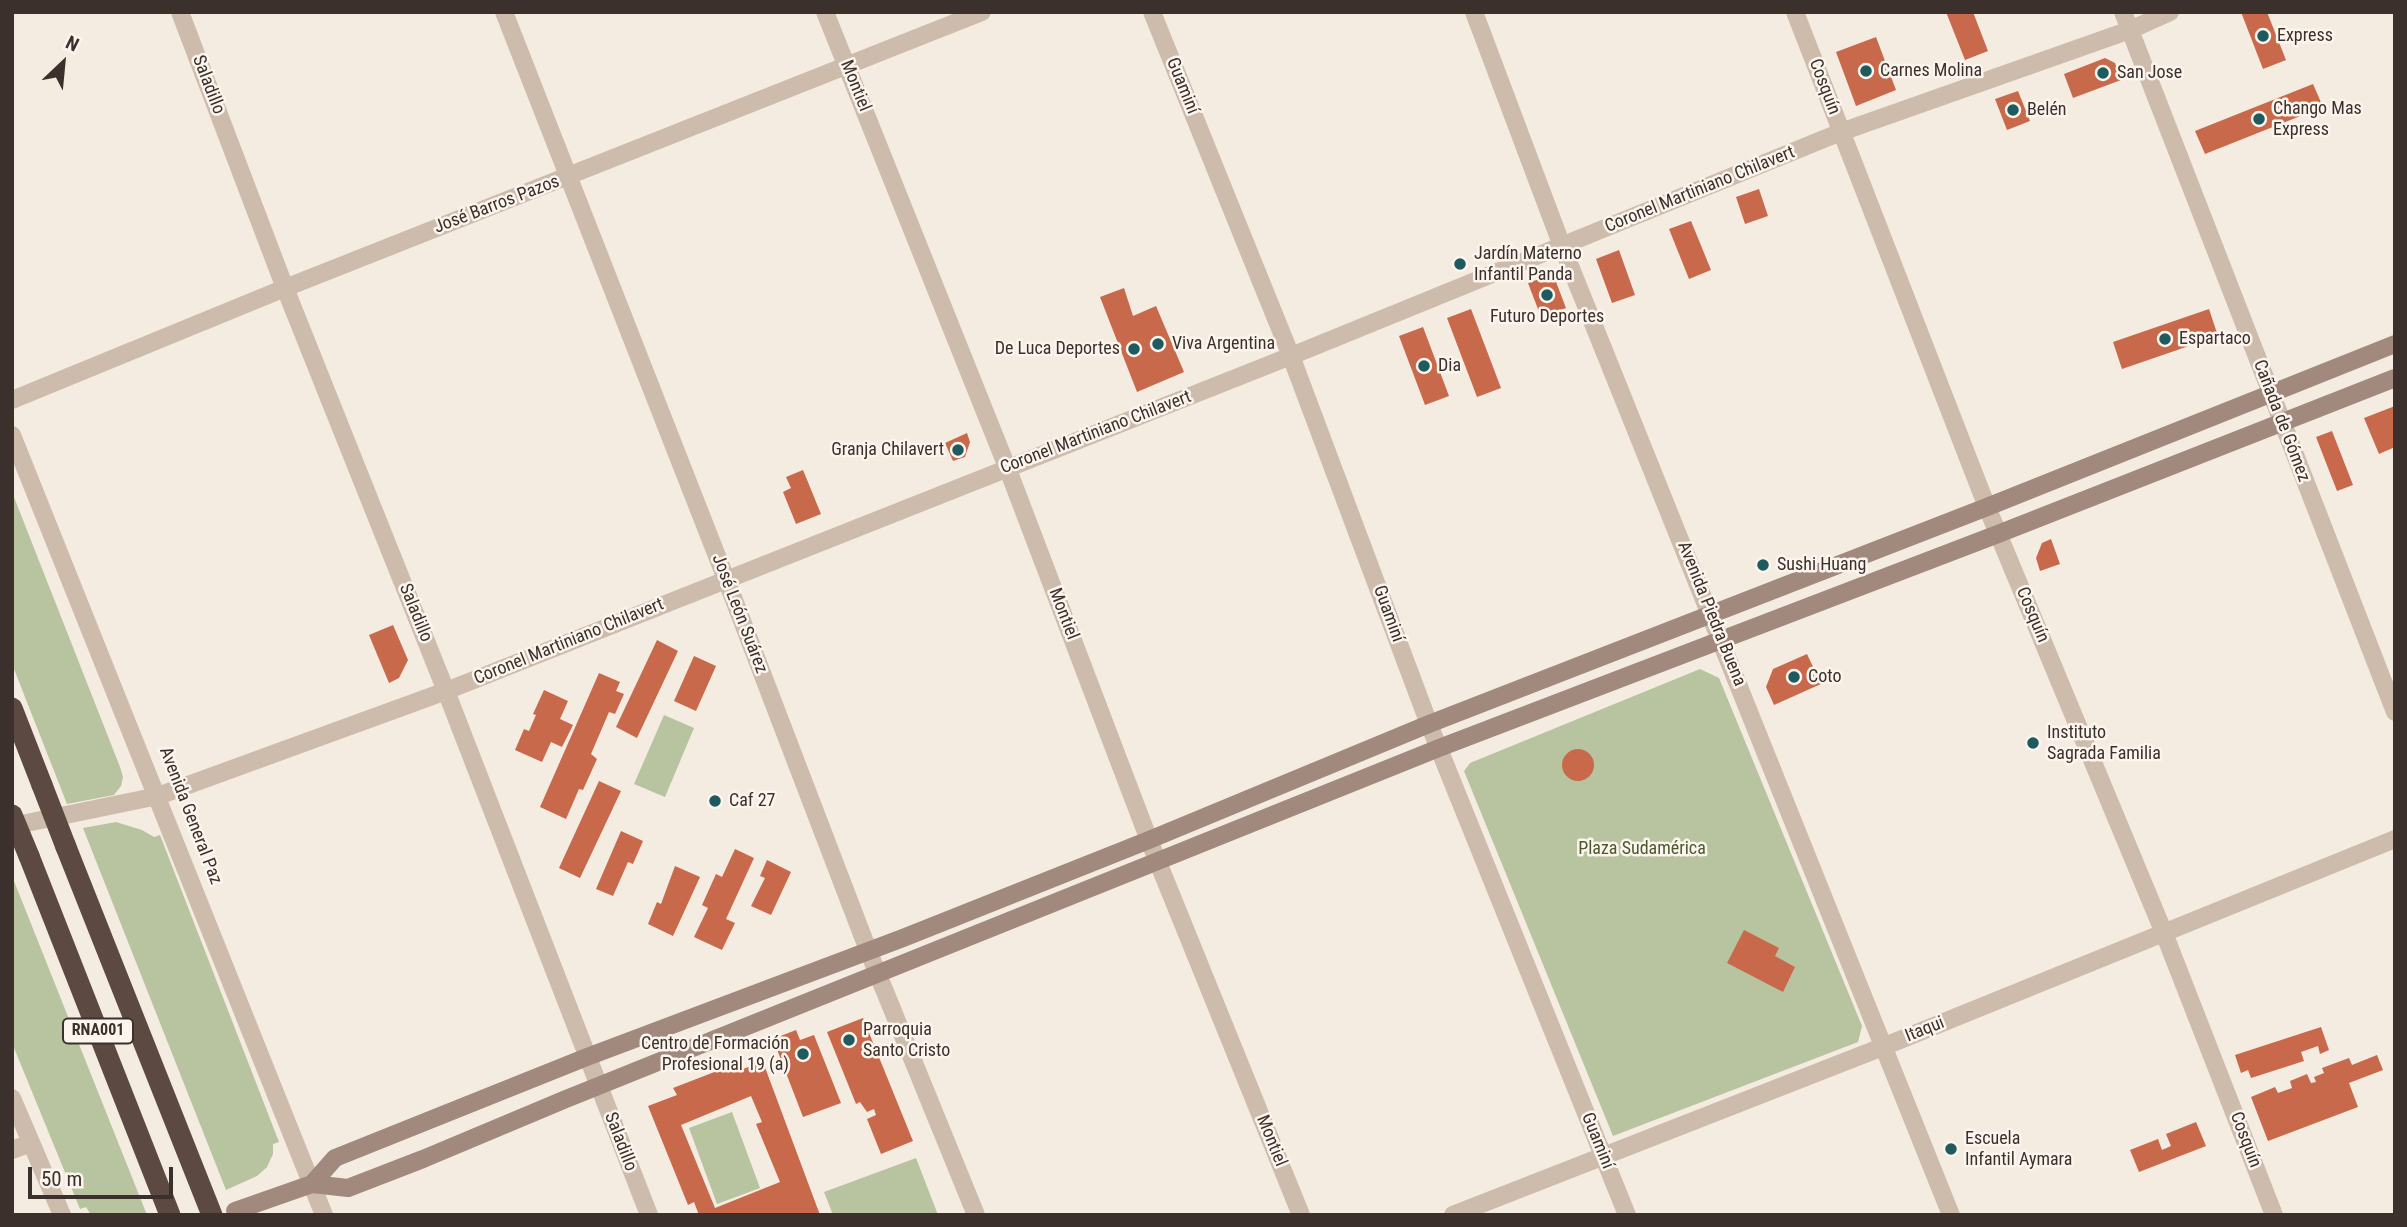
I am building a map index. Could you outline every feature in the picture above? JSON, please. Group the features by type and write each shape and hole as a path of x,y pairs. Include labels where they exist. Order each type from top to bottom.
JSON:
{"highway":[{"name":"RNA001","path":"12,708 212,1215"},
{"name":"RNA001","path":"12,815 169,1210"}],"main road":[{"path":"312,1184 335,1158 587,1057 1149,840 1429,724 1987,507 2395,344"},
{"path":"235,1211 312,1184 348,1188 1439,748 1998,534 2395,378"}],"street":[{"name":"Saladillo","path":"180,12 285,288 446,691 649,1215"},
{"name":"José León Suárez","path":"504,12 877,974 976,1215"},
{"name":"Montiel","path":"825,12 1007,467 1149,840 1301,1215"},
{"name":"José Barros Pazos","path":"12,400 285,288 982,12"},
{"name":"Guaminí","path":"1153,12 1291,356 1429,724 1627,1215"},
{"name":"Avenida Piedra Buena","path":"1474,12 1562,246 1951,1215"},
{"name":"Cosquín","path":"1795,12 1987,507 2164,933 2274,1215"},
{"name":"Cañada de Gómez","path":"2123,12 2395,712"},
{"name":"Coronel Martiniano Chilavert","path":"12,827 158,796 446,691 1291,356 1840,132 2130,30 2170,12"},
{"name":"Avenida General Paz","path":"12,435 324,1215"},
{"name":"Itaqui","path":"1453,1215 1603,1154 1885,1046 2395,839"},
{"path":"12,1098 62,1215"},
{"path":"12,1150 31,1143"}],"green space":[{"path":"12,492 120,767 123,777 121,786 114,795 67,804 12,664"},
{"name":"Plaza Sudamérica","path":"1700,669 1719,678 1862,1026 1858,1042 1613,1136 1464,771 1470,763"},
{"path":"664,715 694,728 665,797 634,784"},
{"path":"116,822 142,830 154,837 160,835 279,1142 273,1144 273,1154 267,1167 257,1176 226,1190 83,828"},
{"path":"12,876 147,1215 91,1215 86,1207 80,1209 12,1043"},
{"path":"732,1112 760,1188 717,1204 689,1128"},
{"path":"916,1158 938,1215 833,1215 824,1192"}],"building":[{"path":"1946,12 1973,12 1988,51 1965,60"},
{"name":"Express","path":"2241,12 2267,12 2286,60 2263,69"},
{"name":"Carnes Molina","path":"1876,37 1896,90 1856,106 1836,52"},
{"path":"2105,58 2115,63 2121,80 2073,98 2064,74"},
{"name":"Chango Mas Express","path":"2313,84 2323,107 2205,154 2195,131"},
{"name":"Belén","path":"2018,91 2030,121 2007,130 1995,99"},
{"path":"1759,189 1768,216 1745,224 1736,197"},
{"path":"1691,221 1711,270 1689,279 1669,229"},
{"path":"1619,250 1635,295 1612,303 1596,259"},
{"name":"Futuro Deportes","path":"1553,274 1566,308 1541,317 1528,283"},
{"path":"1124,288 1133,316 1156,306 1184,372 1137,392 1100,297"},
{"path":"1471,309 1501,388 1477,397 1447,318"},
{"name":"Espartaco","path":"2209,309 2218,336 2122,369 2113,342"},
{"name":"Dia","path":"1423,327 1449,396 1425,405 1399,336"},
{"path":"2395,406 2395,447 2379,454 2364,418"},
{"path":"2332,431 2353,485 2337,491 2316,437"},
{"name":"Granja Chilavert","path":"967,433 970,442 965,457 953,461 945,443"},
{"path":"803,470 821,514 796,524 783,492 791,488 786,477"},
{"path":"2051,539 2060,564 2040,571 2036,558 2042,543"},
{"path":"393,625 408,660 399,678 389,683 369,635"},
{"path":"657,640 678,651 637,738 616,727"},
{"name":"Coto","path":"1807,654 1821,684 1774,705 1766,687 1773,669"},
{"path":"694,656 716,666 696,711 674,701"},
{"path":"599,673 620,682 616,691 624,694 615,714 609,712 591,754 597,759 583,790 579,789 566,819 540,807"},
{"path":"544,690 568,701 560,719 573,725 562,747 551,742 542,762 515,750 524,729 529,731"},
{"path":"1578,749 1590,753 1594,765 1590,777 1578,781 1566,777 1562,765 1566,753"},
{"path":"599,781 621,791 580,878 559,868"},
{"path":"621,831 643,841 633,864 628,862 613,896 596,889"},
{"path":"735,849 754,858 726,919 735,923 722,950 694,937 708,908 702,905 716,874 722,877"},
{"path":"767,860 791,872 771,915 751,906 765,878 760,876"},
{"path":"675,866 700,877 673,936 648,924 657,902 661,904"},
{"path":"1744,930 1779,948 1775,956 1795,967 1783,992 1727,963"},
{"path":"863,1018 913,1141 881,1154 867,1119 876,1115 874,1109 867,1112 860,1102 856,1104 827,1032"},
{"path":"2321,1027 2329,1050 2320,1054 2318,1046 2301,1052 2304,1061 2251,1078 2248,1070 2241,1073 2235,1055"},
{"path":"796,1030 800,1040 814,1035 841,1103 803,1117 773,1039"},
{"path":"2377,1055 2383,1070 2349,1083 2358,1107 2268,1141 2251,1097 2275,1087 2278,1093 2292,1088 2290,1081 2307,1074 2311,1083 2316,1082 2314,1077 2324,1073 2322,1068 2349,1058 2352,1065"},
{"path":"763,1062 820,1215 699,1215 694,1202 688,1205 648,1106 677,1095 673,1088 730,1066 734,1072","holes":["751,1096 762,1122 756,1124 780,1182 715,1208 681,1125"]},
{"path":"2196,1122 2206,1146 2139,1172 2130,1150 2158,1139 2162,1150 2171,1146 2166,1134"}],"place":[{"name":"Express","path":"2263,36"},
{"name":"Carnes Molina","path":"1866,71"},
{"name":"San Jose","path":"2103,73"},
{"name":"Belén","path":"2013,110"},
{"name":"Chango Mas Express","path":"2259,119"},
{"name":"Jardín Materno Infantil Panda","path":"1460,264"},
{"name":"Futuro Deportes","path":"1547,295"},
{"name":"Espartaco","path":"2165,339"},
{"name":"Viva Argentina","path":"1158,344"},
{"name":"De Luca Deportes","path":"1134,349"},
{"name":"Dia","path":"1424,366"},
{"name":"Granja Chilavert","path":"958,450"},
{"name":"Sushi Huang","path":"1763,565"},
{"name":"Coto","path":"1794,677"},
{"name":"Instituto Sagrada Familia","path":"2033,743"},
{"name":"Caf 27","path":"715,801"},
{"name":"Parroquia Santo Cristo","path":"849,1040"},
{"name":"Centro de Formación Profesional 19 (a)","path":"803,1054"},
{"name":"Escuela Infantil Aymara","path":"1951,1149"}]}
